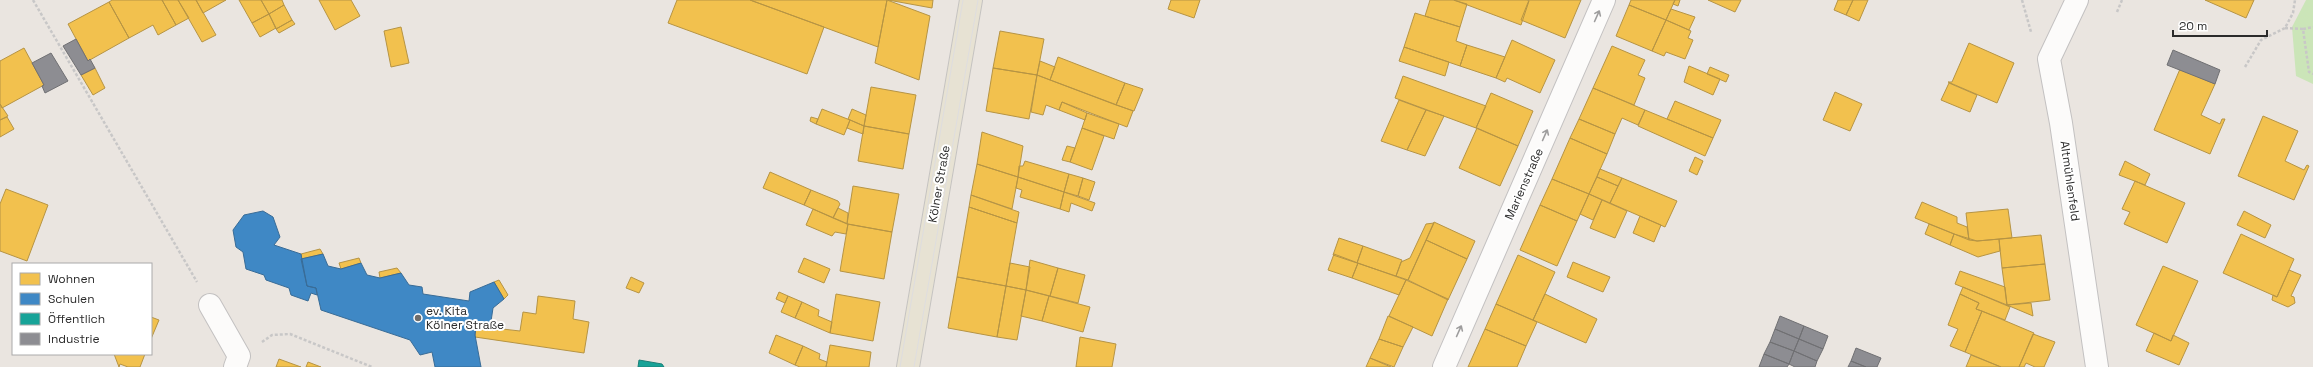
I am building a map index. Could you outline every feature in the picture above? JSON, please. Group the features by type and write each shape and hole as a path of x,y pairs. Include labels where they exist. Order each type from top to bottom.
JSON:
{"main road":[{"name":"Kölner Straße","path":"908,367 971,0"}],"street":[{"name":"Marienstraße","path":"1444,367 1604,0"},
{"name":"Altmühlenfeld","path":"2077,0 2049,59 2061,123 2097,367"},
{"path":"210,305 237,361"}],"path":[{"path":"33,0 210,305"},
{"path":"2117,12 2122,0"},
{"path":"2285,28 2292,13 2295,0"},
{"path":"2245,68 2261,40 2285,28 2304,29 2313,27"},
{"path":"2304,29 2309,72 2313,74"},
{"path":"237,361 272,335 290,334 372,367"}],"green space":[{"path":"2306,0 2313,0 2313,84 2296,76 2292,27"}],"building: Wohnen":[{"path":"112,0 162,0 176,25 158,35 153,25 129,38 109,2"},
{"path":"162,0 178,0 189,18 176,25"},
{"path":"178,0 196,0 216,35 202,42"},
{"path":"196,0 226,0 203,13"},
{"path":"239,0 261,0 269,14 252,23"},
{"path":"261,0 282,0 284,5 269,14"},
{"path":"319,0 351,0 360,16 335,30"},
{"path":"677,0 750,0 824,27 807,74 668,23"},
{"path":"750,0 887,0 878,47"},
{"path":"887,0 930,16 919,80 875,63"},
{"path":"888,0 933,0 932,8"},
{"path":"1171,0 1200,0 1194,18 1168,9"},
{"path":"1430,0 1453,0 1467,4 1460,27 1425,16"},
{"path":"1454,0 1527,0 1529,1 1521,25"},
{"path":"1529,0 1581,0 1565,38 1521,20"},
{"path":"1631,0 1675,0 1666,20 1629,5"},
{"path":"1675,0 1680,0 1678,6 1673,4"},
{"path":"1708,0 1741,0 1735,12"},
{"path":"1838,0 1853,0 1846,15 1834,10"},
{"path":"1853,0 1868,0 1859,21 1846,15"},
{"path":"2205,0 2254,0 2246,18"},
{"path":"109,2 129,38 88,61 68,24"},
{"path":"284,5 292,20 276,29 269,14"},
{"path":"1629,5 1666,20 1652,51 1616,36"},
{"path":"1671,9 1695,17 1689,30 1666,20"},
{"path":"1415,13 1460,27 1456,41 1467,45 1460,66 1404,47"},
{"path":"269,14 276,28 260,37 252,23"},
{"path":"292,20 295,24 279,33 276,29"},
{"path":"1666,20 1691,31 1688,38 1693,40 1685,59 1666,52 1664,56 1652,51"},
{"path":"401,27 409,63 391,67 384,31"},
{"path":"1000,31 1044,39 1037,75 993,68"},
{"path":"1512,40 1555,60 1540,93 1507,78 1505,82 1496,78"},
{"path":"1969,43 2014,63 1997,103 1948,82 1952,82"},
{"path":"1467,45 1505,57 1496,78 1460,66"},
{"path":"1612,46 1645,60 1638,75 1645,78 1634,105 1593,88"},
{"path":"1404,47 1449,62 1445,76 1399,61"},
{"path":"24,48 44,85 2,108 0,104 0,61"},
{"path":"1058,57 1125,83 1116,105 1050,80"},
{"path":"1040,61 1055,67 1050,80 1037,75"},
{"path":"1689,66 1720,79 1713,95 1684,82"},
{"path":"1710,67 1729,75 1726,82 1707,74"},
{"path":"95,68 105,88 93,95 81,75"},
{"path":"993,68 1037,75 1029,119 986,111"},
{"path":"2180,69 2215,84 2201,115 2220,124 2222,119 2225,119 2210,154 2154,130"},
{"path":"1037,75 1133,111 1127,127 1062,102 1059,110 1046,105 1043,115 1031,112"},
{"path":"1403,76 1486,106 1476,128 1395,98"},
{"path":"1125,83 1143,89 1134,111 1116,105"},
{"path":"1949,83 1977,95 1970,112 1941,100"},
{"path":"871,87 916,95 909,134 864,126"},
{"path":"1593,88 1645,110 1638,125 1622,118 1615,134 1579,119"},
{"path":"1835,92 1862,104 1850,131 1823,120"},
{"path":"1491,93 1533,111 1518,146 1476,128"},
{"path":"1399,100 1426,110 1407,150 1381,141"},
{"path":"1675,101 1721,120 1713,138 1667,119"},
{"path":"1062,102 1087,113 1085,120 1059,110"},
{"path":"0,104 8,116 0,120"},
{"path":"822,109 850,120 844,135 816,124"},
{"path":"852,109 866,115 864,126 848,119"},
{"path":"1426,110 1444,116 1425,156 1407,150"},
{"path":"1645,110 1713,138 1705,156 1638,126"},
{"path":"1087,113 1119,124 1114,139 1082,128"},
{"path":"2263,116 2298,131 2285,161 2304,170 2307,165 2309,166 2294,200 2238,176"},
{"path":"7,117 14,129 0,137 0,120"},
{"path":"811,117 818,119 816,124 810,121"},
{"path":"1579,119 1615,134 1607,154 1570,138"},
{"path":"850,120 864,126 863,134 847,128"},
{"path":"864,126 909,134 903,169 858,161"},
{"path":"1082,128 1104,136 1092,170 1070,162"},
{"path":"1477,128 1518,146 1500,186 1459,168"},
{"path":"982,132 1023,146 1018,177 977,164"},
{"path":"1570,138 1607,154 1589,194 1552,179"},
{"path":"1067,146 1075,148 1070,162 1062,160"},
{"path":"1695,157 1703,161 1697,175 1689,171"},
{"path":"1025,161 1069,174 1064,192 1018,177 1019,166 1023,166"},
{"path":"2125,161 2150,174 2145,185 2119,175"},
{"path":"977,164 1018,177 1012,209 971,195"},
{"path":"1600,169 1622,178 1618,186 1597,177"},
{"path":"770,172 811,190 804,205 763,188"},
{"path":"1069,174 1083,178 1078,196 1064,192"},
{"path":"1018,177 1064,192 1060,209 1020,197 1022,190 1016,188"},
{"path":"1597,177 1618,186 1610,203 1589,194"},
{"path":"1083,178 1095,182 1089,200 1078,196"},
{"path":"1622,178 1677,201 1665,227 1610,203"},
{"path":"1552,179 1589,194 1577,221 1540,205"},
{"path":"2135,181 2185,203 2167,243 2124,224 2130,212 2122,209"},
{"path":"853,186 899,194 892,232 847,224"},
{"path":"6,189 48,205 27,261 0,251 0,204"},
{"path":"811,190 838,201 840,204 833,218 804,205"},
{"path":"1064,192 1095,203 1092,211 1071,203 1069,212 1060,209"},
{"path":"1589,194 1602,200 1593,220 1580,214"},
{"path":"971,195 1019,212 1017,223 969,207"},
{"path":"1602,200 1627,211 1615,238 1590,228"},
{"path":"1922,202 1957,217 1957,223 1967,227 1969,240 1915,218"},
{"path":"1540,205 1577,221 1557,266 1520,250"},
{"path":"969,207 1017,223 1006,286 957,277"},
{"path":"838,208 848,213 847,224 833,218"},
{"path":"813,209 848,224 846,234 835,232 832,236 806,225"},
{"path":"2008,209 2012,238 1977,241 1969,240 1966,213"},
{"path":"2244,211 2271,225 2265,238 2237,225"},
{"path":"1640,216 1661,225 1654,242 1633,233"},
{"path":"1434,222 1475,241 1467,259 1426,240"},
{"path":"1434,223 1408,280 1396,276 1401,262 1410,258 1426,224"},
{"path":"848,224 892,232 884,279 840,271"},
{"path":"1929,224 1954,234 1950,245 1925,234"},
{"path":"1954,234 1977,241 1999,239 2000,251 1978,257 1950,245"},
{"path":"2241,234 2294,259 2277,297 2223,273"},
{"path":"2041,235 2045,264 2002,268 1999,239"},
{"path":"1339,238 1363,246 1357,263 1333,255"},
{"path":"1426,240 1467,259 1448,300 1408,280"},
{"path":"1363,246 1402,260 1396,276 1357,263"},
{"path":"320,249 323,254 301,259 301,254"},
{"path":"1334,254 1358,263 1352,278 1328,270"},
{"path":"1518,255 1555,272 1533,320 1496,304"},
{"path":"359,258 361,263 341,269 339,263"},
{"path":"804,258 830,269 824,283 798,272"},
{"path":"1030,260 1058,268 1050,296 1026,290"},
{"path":"1573,262 1610,277 1603,292 1567,277"},
{"path":"1010,263 1030,267 1026,290 1006,286"},
{"path":"1358,263 1406,280 1399,295 1352,278"},
{"path":"2045,264 2050,300 2007,305 2002,268"},
{"path":"2163,266 2198,281 2171,341 2136,325"},
{"path":"397,268 401,273 380,278 379,272"},
{"path":"1058,268 1085,275 1078,303 1050,296"},
{"path":"2289,270 2301,275 2291,296 2294,297 2295,303 2288,307 2272,300 2273,295 2277,297"},
{"path":"1960,271 2005,287 2007,305 1955,284"},
{"path":"631,277 644,283 639,293 626,288"},
{"path":"957,277 1006,286 997,337 948,328"},
{"path":"499,280 508,295 504,299 494,282"},
{"path":"1406,280 1448,299 1432,336 1389,316"},
{"path":"1006,286 1026,290 1017,340 997,337"},
{"path":"1963,287 2010,307 2005,320 1976,309 1979,303 1960,294"},
{"path":"1026,290 1049,296 1042,321 1021,316"},
{"path":"779,292 788,296 785,303 776,299"},
{"path":"836,294 880,302 873,341 830,333"},
{"path":"1545,294 1597,319 1586,343 1533,320"},
{"path":"1960,294 1979,303 1976,309 1982,311 1965,352 1950,346 1958,329 1948,325"},
{"path":"538,296 575,301 573,319 589,322 584,353 475,337 476,326 520,331 523,312 536,314"},
{"path":"788,296 802,302 795,318 781,312"},
{"path":"1049,296 1090,307 1083,332 1042,321"},
{"path":"802,302 819,310 818,316 832,322 830,333 795,318"},
{"path":"2031,303 2033,316 2007,305"},
{"path":"1496,304 1537,322 1526,346 1485,329"},
{"path":"1982,311 2034,333 2019,367 2001,367 1965,352"},
{"path":"1388,316 1413,327 1403,347 1379,339"},
{"path":"152,317 159,320 152,337"},
{"path":"1485,329 1526,346 1517,367 1468,367"},
{"path":"2154,333 2171,341 2173,335 2189,343 2179,365 2146,351"},
{"path":"2033,334 2055,342 2044,367 2035,367 2026,363 2024,367 2019,367"},
{"path":"776,335 803,346 795,365 769,353"},
{"path":"1080,337 1116,344 1112,367 1076,367"},
{"path":"1379,339 1403,347 1394,367 1370,358"},
{"path":"830,345 871,352 869,367 826,367"},
{"path":"803,346 820,354 819,359 827,362 826,367 800,367 795,365"},
{"path":"114,355 145,355 140,367 128,367 120,364 119,367"},
{"path":"1971,355 2001,367 1966,367"},
{"path":"1370,358 1391,367 1366,367"},
{"path":"279,359 301,367 276,367"},
{"path":"308,362 321,367 306,367"}],"building: Schulen":[{"path":"263,211 273,217 280,237 274,245 301,254 307,286 316,288 317,295 311,293 308,301 291,295 289,288 266,280 264,275 246,269 243,252 236,247 233,230 244,215"},
{"name":"ev. Kita Kölner Straße","path":"323,254 328,266 341,269 361,263 367,275 380,278 401,273 409,285 422,287 423,294 469,301 470,292 494,282 504,299 493,308 490,328 476,326 475,335 481,367 435,367 432,352 420,355 410,340 321,310 316,288 307,286 301,259"}],"building: Öffentlich":[{"path":"639,360 662,364 664,367 638,367"}],"building: Industrie":[{"path":"76,39 88,61 90,59 95,68 81,75 63,46"},
{"path":"2173,50 2220,70 2215,84 2167,65"},
{"path":"51,53 68,81 45,93 42,86 44,85 32,63"},
{"path":"1780,316 1804,326 1799,339 1775,329"},
{"path":"1804,326 1828,336 1823,349 1799,339"},
{"path":"1775,329 1799,339 1794,351 1770,342"},
{"path":"1799,339 1823,349 1817,361 1794,351"},
{"path":"1770,342 1794,351 1789,364 1764,354"},
{"path":"1856,348 1881,358 1877,367 1866,367 1851,361"},
{"path":"1794,351 1817,361 1815,367 1795,367 1789,364"},
{"path":"1764,354 1789,364 1787,367 1759,367"},
{"path":"1851,361 1866,367 1848,367"}],"tram line":[{"path":"900,367 963,0"},
{"path":"914,367 978,0"}],"place":[{"name":"ev. Kita Kölner Straße","path":"418,318"}]}
